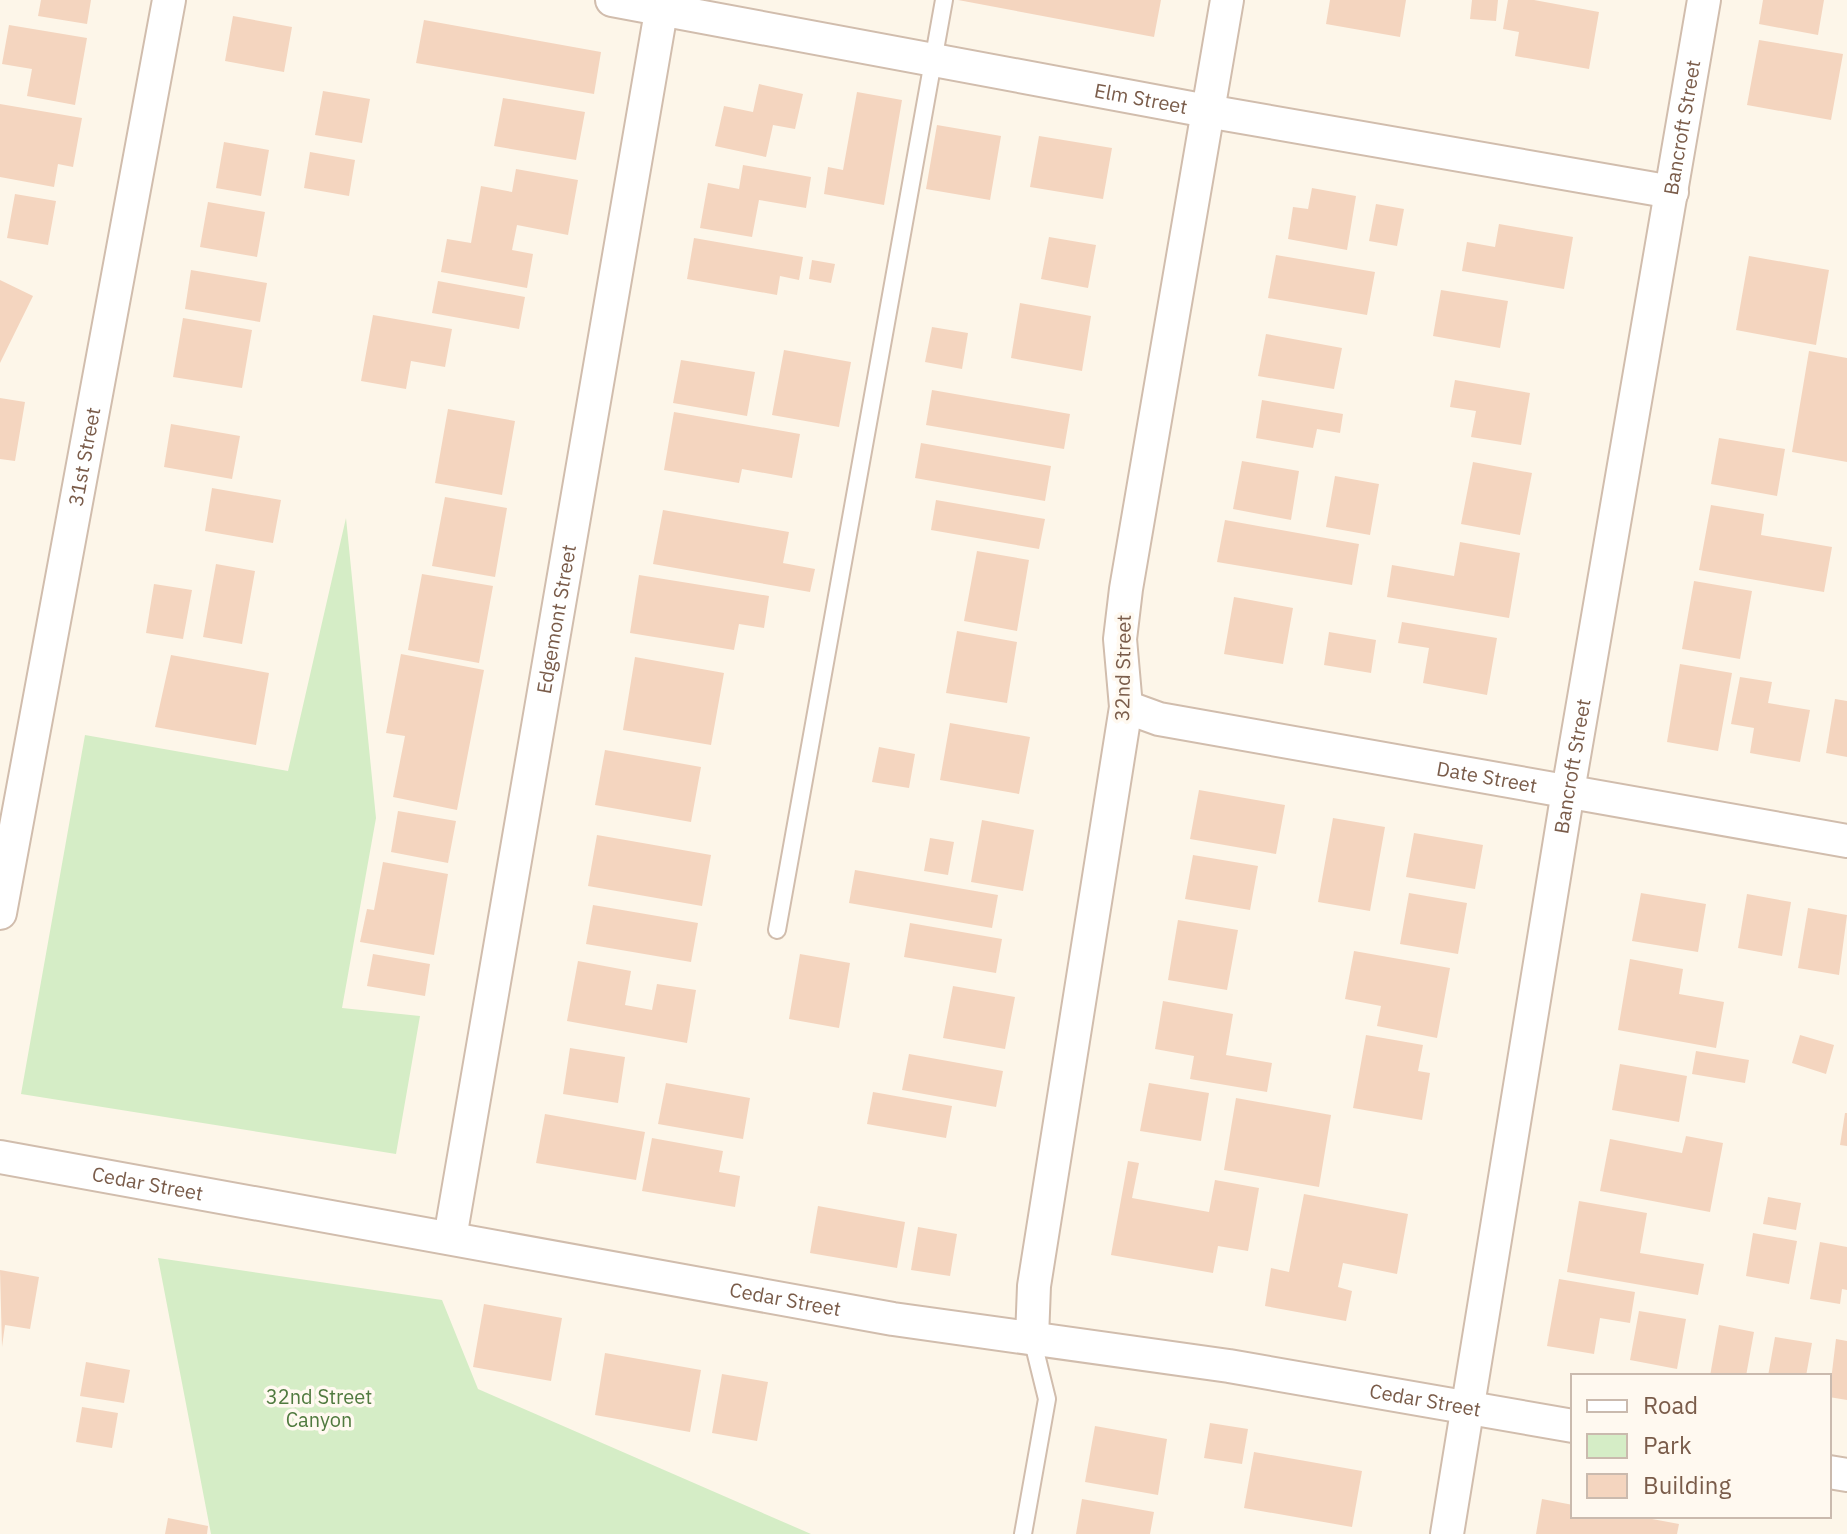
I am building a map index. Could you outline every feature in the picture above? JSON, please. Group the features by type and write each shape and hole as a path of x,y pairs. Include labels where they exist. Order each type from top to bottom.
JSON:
{"street":[{"name":"31st Street","path":"0,913 169,0"},
{"name":"Elm Street","path":"612,0 662,4 1207,111 1672,192"},
{"name":"32nd Street","path":"1032,1338 1034,1286 1126,707 1120,639 1126,589 1227,0"},
{"name":"Bancroft Street","path":"1447,1534 1568,791 1704,0"},
{"name":"Edgemont Street","path":"450,1238 662,4"},
{"name":"Date Street","path":"1126,707 1159,719 1847,841"},
{"name":"Cedar Street","path":"0,1157 893,1319 1229,1366 1571,1426"}],"lane":[{"path":"777,930 944,0"},
{"path":"1023,1534 1047,1399 1032,1338"}],"green space":[{"path":"346,518 376,818 342,1008 420,1016 396,1154 21,1094 85,735 288,771"},
{"name":"32nd Street Canyon","path":"158,1258 442,1300 478,1389 811,1534 211,1534"}],"building":[{"path":"41,0 91,0 87,24 38,16"},
{"path":"958,0 1161,0 1154,37"},
{"path":"1330,0 1406,0 1400,37 1326,24"},
{"path":"1472,0 1498,0 1496,21 1470,19"},
{"path":"1508,0 1534,0 1599,12 1589,69 1515,56 1519,32 1503,29"},
{"path":"1763,0 1824,0 1818,35 1759,24"},
{"path":"233,16 292,27 284,72 225,61"},
{"path":"424,20 601,52 594,94 416,63"},
{"path":"9,25 87,38 75,105 27,96 32,69 2,64"},
{"path":"1759,40 1843,54 1831,120 1747,105"},
{"path":"759,84 803,94 795,129 773,125 766,157 715,146 724,106 753,112"},
{"path":"323,91 370,99 362,143 315,135"},
{"path":"857,92 902,100 884,205 824,194 828,167 843,170"},
{"path":"503,98 585,112 576,160 494,146"},
{"path":"0,104 82,118 73,167 58,164 54,187 0,177"},
{"path":"937,125 1001,136 990,200 926,189"},
{"path":"1039,136 1112,148 1103,199 1030,187"},
{"path":"224,142 269,150 261,196 216,188"},
{"path":"310,152 355,160 349,196 304,188"},
{"path":"743,165 811,177 806,208 759,200 752,237 700,228 708,183 739,189"},
{"path":"516,169 578,180 568,235 517,225 512,250 533,254 527,288 441,272 447,239 471,243 481,186 512,192"},
{"path":"1312,188 1356,196 1347,250 1288,239 1293,207 1308,209"},
{"path":"15,194 56,201 48,245 7,238"},
{"path":"208,202 265,212 257,257 200,247"},
{"path":"1376,204 1404,209 1397,246 1369,241"},
{"path":"1499,224 1573,237 1564,289 1462,271 1467,242 1495,247"},
{"path":"1049,237 1096,245 1088,288 1041,279"},
{"path":"694,238 803,257 799,280 780,276 777,295 687,279"},
{"path":"1276,255 1375,272 1367,315 1268,298"},
{"path":"1749,256 1829,270 1816,345 1736,330"},
{"path":"812,260 835,264 831,283 809,279"},
{"path":"191,270 267,283 260,322 185,309"},
{"path":"0,280 33,296 0,363"},
{"path":"438,281 525,297 519,329 432,313"},
{"path":"1441,290 1508,301 1500,348 1433,336"},
{"path":"1020,303 1091,316 1082,371 1011,358"},
{"path":"373,315 452,329 445,367 411,361 406,389 361,381"},
{"path":"183,318 252,330 242,388 173,377"},
{"path":"932,327 968,333 962,369 925,362"},
{"path":"1266,334 1342,348 1334,389 1258,376"},
{"path":"784,350 851,362 839,427 772,415"},
{"path":"1809,351 1847,358 1847,462 1792,452"},
{"path":"681,360 755,372 747,416 673,403"},
{"path":"1455,380 1530,393 1521,445 1471,437 1476,411 1450,407"},
{"path":"932,390 1070,414 1064,449 926,425"},
{"path":"0,398 25,402 15,461 0,459"},
{"path":"1262,400 1343,414 1340,433 1317,429 1313,448 1256,438"},
{"path":"448,409 515,421 502,495 435,483"},
{"path":"674,412 800,434 792,478 742,469 739,483 664,470"},
{"path":"171,424 240,436 232,479 164,467"},
{"path":"1719,438 1785,449 1777,496 1711,484"},
{"path":"921,443 1051,466 1045,501 915,478"},
{"path":"1242,461 1299,471 1291,520 1233,509"},
{"path":"1473,462 1532,473 1520,535 1461,524"},
{"path":"1335,476 1379,484 1370,535 1326,527"},
{"path":"212,488 281,500 273,543 205,531"},
{"path":"445,497 507,508 495,577 432,566"},
{"path":"936,500 1045,519 1039,549 931,530"},
{"path":"1711,505 1764,514 1761,535 1832,547 1824,592 1699,570"},
{"path":"663,510 789,532 783,563 815,569 810,592 653,564"},
{"path":"1225,520 1359,544 1352,585 1217,562"},
{"path":"1460,542 1520,553 1509,618 1387,597 1392,565 1454,576"},
{"path":"977,551 1029,560 1017,631 964,621"},
{"path":"216,564 255,571 242,644 203,637"},
{"path":"422,574 493,586 479,663 408,650"},
{"path":"639,575 769,596 764,628 739,624 734,650 630,633"},
{"path":"1694,581 1752,591 1740,659 1682,649"},
{"path":"154,584 192,590 183,639 146,633"},
{"path":"1234,597 1293,608 1283,664 1224,654"},
{"path":"1402,622 1497,638 1487,695 1423,683 1429,648 1398,643"},
{"path":"957,631 1017,642 1007,703 946,693"},
{"path":"1329,632 1376,640 1371,673 1324,665"},
{"path":"401,654 484,670 457,810 393,797 405,736 386,733"},
{"path":"171,655 269,673 256,745 155,727"},
{"path":"635,657 724,673 711,745 623,730"},
{"path":"1680,664 1732,673 1718,751 1667,742"},
{"path":"1740,677 1772,682 1768,703 1810,710 1800,762 1750,753 1754,728 1731,724"},
{"path":"1835,699 1847,701 1847,757 1826,753"},
{"path":"950,723 1030,737 1019,794 940,780"},
{"path":"879,747 915,754 909,788 872,782"},
{"path":"605,750 701,767 691,822 595,805"},
{"path":"1199,790 1285,805 1276,854 1190,839"},
{"path":"398,811 456,821 448,863 391,852"},
{"path":"1333,818 1385,827 1370,911 1318,902"},
{"path":"982,820 1034,830 1023,891 971,882"},
{"path":"1414,833 1483,845 1475,889 1406,877"},
{"path":"597,835 711,855 702,906 588,886"},
{"path":"930,838 954,842 948,875 924,871"},
{"path":"1193,855 1258,866 1250,910 1185,899"},
{"path":"383,862 448,874 434,955 360,942 367,909 374,910"},
{"path":"855,870 998,895 992,928 849,903"},
{"path":"1409,893 1467,903 1458,954 1400,944"},
{"path":"1641,893 1706,904 1698,952 1632,941"},
{"path":"1747,894 1791,902 1782,956 1738,948"},
{"path":"593,905 698,923 691,962 586,944"},
{"path":"1808,908 1847,915 1839,975 1798,968"},
{"path":"1178,920 1238,930 1227,990 1168,980"},
{"path":"910,923 1002,939 996,973 904,957"},
{"path":"1354,951 1450,968 1437,1038 1377,1026 1381,1006 1345,999"},
{"path":"373,954 430,964 425,996 367,986"},
{"path":"800,954 850,963 839,1028 789,1019"},
{"path":"1630,959 1683,969 1679,994 1724,1002 1716,1048 1618,1030"},
{"path":"578,961 631,971 625,1005 652,1010 657,984 696,990 687,1043 567,1021"},
{"path":"953,986 1015,997 1005,1049 943,1038"},
{"path":"1163,1001 1233,1014 1226,1055 1272,1063 1267,1092 1190,1079 1194,1056 1155,1049"},
{"path":"1366,1035 1423,1045 1418,1071 1430,1073 1422,1120 1353,1108"},
{"path":"1800,1035 1834,1045 1826,1074 1792,1063"},
{"path":"570,1048 625,1057 618,1103 563,1094"},
{"path":"1696,1051 1749,1060 1745,1083 1692,1074"},
{"path":"909,1054 1003,1071 996,1107 902,1090"},
{"path":"1620,1064 1687,1076 1679,1122 1612,1110"},
{"path":"666,1083 750,1098 743,1139 658,1124"},
{"path":"1149,1083 1209,1093 1201,1141 1140,1131"},
{"path":"873,1092 952,1106 946,1138 867,1124"},
{"path":"1236,1098 1331,1115 1319,1187 1224,1170"},
{"path":"1847,1113 1847,1146 1840,1145"},
{"path":"545,1114 645,1132 636,1180 536,1163"},
{"path":"1686,1136 1723,1143 1710,1212 1600,1191 1610,1139 1682,1153"},
{"path":"652,1138 723,1151 719,1172 740,1176 735,1207 642,1191"},
{"path":"1128,1161 1139,1163 1132,1198 1209,1212 1215,1180 1259,1188 1248,1251 1218,1246 1213,1273 1111,1255"},
{"path":"1304,1194 1408,1214 1397,1274 1343,1263 1338,1287 1352,1291 1346,1321 1265,1306 1271,1268 1289,1272"},
{"path":"1768,1197 1801,1203 1796,1230 1763,1224"},
{"path":"1579,1201 1647,1213 1640,1253 1704,1264 1698,1295 1567,1272"},
{"path":"818,1206 905,1222 897,1268 810,1253"},
{"path":"918,1227 957,1234 950,1276 911,1270"},
{"path":"1753,1233 1797,1241 1789,1284 1746,1276"},
{"path":"1820,1242 1847,1247 1847,1290 1842,1289 1840,1304 1810,1299"},
{"path":"0,1270 39,1277 30,1329 5,1325 2,1347"},
{"path":"1559,1279 1635,1292 1630,1323 1600,1318 1594,1354 1547,1346"},
{"path":"484,1304 562,1318 551,1381 473,1367"},
{"path":"1639,1311 1686,1319 1677,1369 1630,1360"},
{"path":"1719,1325 1754,1332 1746,1374 1710,1374"},
{"path":"1775,1337 1812,1343 1806,1374 1768,1374"},
{"path":"1836,1339 1847,1341 1847,1400 1831,1397"},
{"path":"605,1353 701,1370 690,1432 595,1415"},
{"path":"86,1362 130,1370 124,1403 80,1396"},
{"path":"722,1374 768,1382 757,1441 712,1433"},
{"path":"82,1407 118,1413 112,1448 76,1442"},
{"path":"1210,1423 1248,1429 1242,1464 1204,1458"},
{"path":"1095,1426 1167,1439 1158,1495 1085,1482"},
{"path":"1254,1452 1362,1471 1352,1527 1244,1508"},
{"path":"1082,1499 1154,1512 1150,1534 1076,1534"},
{"path":"1542,1499 1571,1505 1571,1518 1647,1518 1679,1524 1677,1534 1536,1534"},
{"path":"168,1518 208,1526 207,1534 165,1534"}]}
